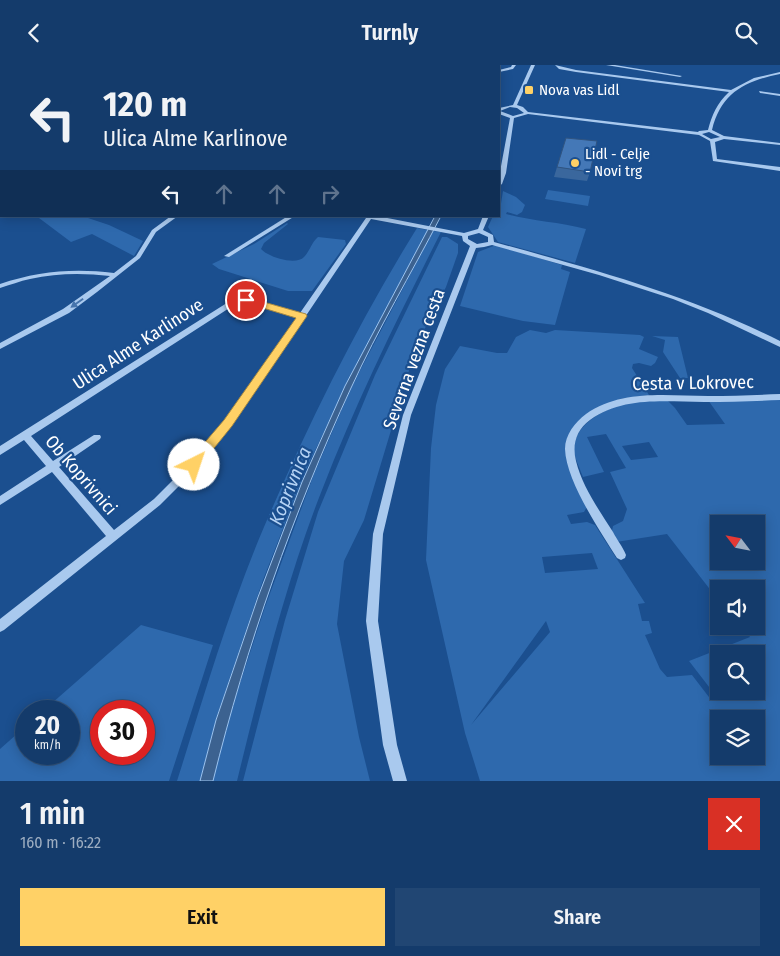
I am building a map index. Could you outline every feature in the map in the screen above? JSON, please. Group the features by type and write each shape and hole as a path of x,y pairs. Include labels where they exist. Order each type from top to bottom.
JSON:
{"street":[{"path":"500,71 512,68 514,65"},
{"path":"515,106 533,65"},
{"path":"557,65 560,68 576,71 730,91"},
{"path":"608,65 680,76"},
{"path":"710,131 714,116 730,91 780,73"},
{"path":"760,92 780,95"},
{"path":"500,110 506,106 515,106 526,110 527,113 700,134 712,140 722,139 723,137"},
{"path":"500,111 512,117 524,116 527,113"},
{"path":"500,181 512,117"},
{"path":"700,134 701,132 710,131 723,137 780,144"},
{"path":"712,140 715,160 780,169"},
{"path":"0,346 66,311 116,275 138,257 154,231 174,217"},
{"path":"227,256 290,217"},
{"name":"Ob Koprivnici","path":"0,626 157,502 220,435 368,217"},
{"path":"374,217 465,235 480,231 491,236 491,243"},
{"path":"480,231 486,217"},
{"path":"465,235 465,240 474,245 483,246 491,243 634,284 754,329 780,344"},
{"name":"Severna vezna cesta","path":"400,781 390,745 372,621 378,534 407,415 474,245"},
{"path":"0,286 26,277 55,272 83,270 116,275"},
{"name":"Ulica Alme Karlinove","path":"0,451 232,303 246,300 302,316"},
{"name":"Cesta v Lokrovec","path":"621,555 595,513 578,479 570,452 571,438 578,426 592,413 620,401 650,398 733,399 780,397"},
{"name":"Ob Koprivnici","path":"26,436 113,536"},
{"path":"0,501 97,437"}],"shaded area":[{"path":"548,190 590,196 588,206 545,199"},
{"path":"503,191 516,197 525,205 522,212 517,215 507,212 506,214 586,229 575,263 498,242 488,227 493,217 500,217"},
{"path":"85,217 109,225 143,241 134,256 92,234 71,242 39,218"},
{"path":"434,217 440,217 361,366 330,435 291,532 256,631 240,681 213,781 200,781 216,720 258,597 302,482 345,386"},
{"path":"287,223 264,243 261,249 270,255 295,261 304,257 318,237 345,240 346,244 312,291 288,291 219,269 212,264 254,244"},
{"path":"417,228 428,230 345,387 305,472 263,580 217,716 200,781 177,781 228,621 264,527 298,450 354,337"},
{"path":"433,231 441,232 363,392 335,457 296,561 255,707 237,781 213,781 227,723 265,607 314,474 352,386"},
{"path":"442,237 447,237 458,244 458,253 446,287 417,344 364,520 344,561 337,624 359,737 370,781 243,781 285,620 318,512 375,375"},
{"path":"496,245 562,265 561,269 570,272 555,325 523,321 460,306 478,252"},
{"path":"530,330 546,333 555,330 640,335 644,337 639,349 658,357 651,366 639,363 633,364 632,368 649,395 620,399 592,412 567,444 588,505 584,512 567,515 571,524 587,522 595,525 645,603 638,604 642,621 649,621 652,633 645,635 660,669 667,677 692,675 712,701 765,700 765,645 730,645 750,637 749,635 765,635 765,580 710,580 710,589 667,534 616,542 612,531 613,526 623,521 627,509 610,472 626,468 606,434 587,437 604,472 583,477 576,461 575,441 579,432 594,417 613,407 632,402 667,400 687,425 725,424 708,400 780,399 780,781 480,781 465,733 426,560 431,448 436,405 445,369 460,346 507,353 516,337","holes":["649,442 658,457 631,460 622,446","592,553 598,569 545,573 542,557","546,621 550,632 471,725"]},
{"path":"652,336 678,337 688,378 680,378 663,352 665,340"},
{"path":"141,625 213,645 169,781 0,781 0,749 15,736 15,765 80,765 80,700 56,700"},
{"path":"710,653 710,688 689,661"}],"building":[{"name":"Lidl - Celje - Novi trg","path":"566,138 597,141 590,172 557,167"}],"place":[{"name":"Nova vas Lidl","path":"529,90"},
{"name":"Lidl - Celje - Novi trg","path":"575,163"}],"route":[{"path":"194,465 220,435 302,316 246,300"}],"water label":[{"name":"Koprivnica","path":"290,486"}]}
